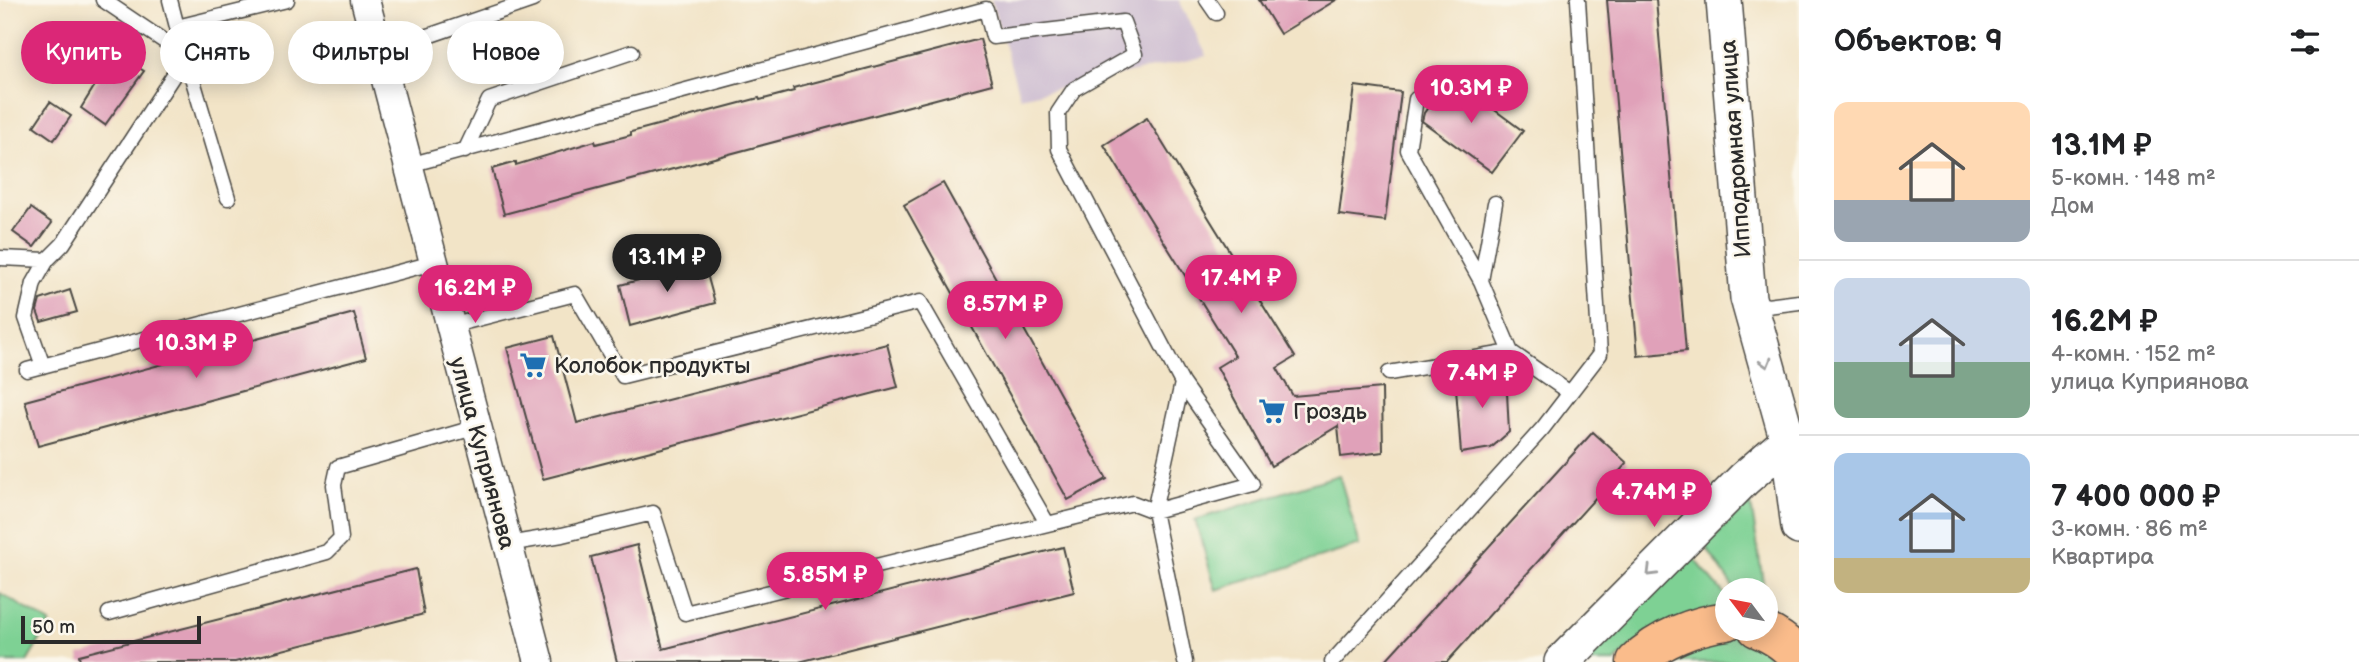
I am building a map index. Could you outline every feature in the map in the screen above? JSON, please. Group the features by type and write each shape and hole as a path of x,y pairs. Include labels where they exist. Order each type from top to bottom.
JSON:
{"main road":[{"path":"1636,662 1674,637 1715,623"},
{"path":"1778,639 1793,650 1799,660"}],"street":[{"name":"улица Куприянова","path":"365,0 370,21"},
{"name":"Ипподромная улица","path":"1724,0 1748,298 1794,440"},
{"name":"улица Куприянова","path":"387,84 539,662"},
{"path":"1799,383 1794,440 1799,527"},
{"path":"1562,662 1745,479 1794,440"}],"lane":[{"path":"103,0 160,38"},
{"path":"170,0 175,21"},
{"path":"201,21 287,0"},
{"path":"433,34 533,0"},
{"path":"1207,0 1216,13"},
{"path":"1332,662 1543,428 1600,354 1578,0"},
{"path":"409,165 985,4 993,37 1123,22 1135,54 1074,89 1058,113 1059,149 1182,383 1254,484 1154,511 1133,503 685,613 653,513 562,535 508,544"},
{"path":"465,151 488,100 632,52"},
{"path":"43,366 26,318 34,283 47,260 63,244 168,84"},
{"path":"194,84 228,198"},
{"path":"1416,99 1408,150 1481,281 1511,352 1570,393"},
{"path":"1481,281 1495,203"},
{"path":"0,258 47,260"},
{"path":"27,370 433,263"},
{"path":"450,326 575,294 623,376 920,302 1047,523"},
{"path":"1748,298 1767,306 1799,302"},
{"path":"1389,373 1511,352"},
{"path":"1182,383 1154,511 1185,662"},
{"path":"109,613 327,552 341,538 334,485 338,467 477,427"}],"shaded area":[{"path":"991,0 1179,0 1207,56 1020,97"}],"green space":[{"path":"1339,475 1360,545 1216,590 1195,520"},
{"path":"1744,504 1751,504 1762,578 1727,578 1706,547"},
{"path":"1688,551 1715,583 1715,610 1633,645 1615,662 1576,662"},
{"path":"0,593 50,623 27,662 0,662"},
{"path":"1715,640 1750,641 1765,651 1773,662 1661,662 1679,651"}],"building":[{"path":"1259,0 1336,0 1280,34"},
{"path":"1607,0 1656,0 1686,351 1638,356"},
{"path":"980,39 992,84 504,214 492,169 516,162 516,165 595,141 596,144 631,135 631,132 794,91 793,88"},
{"path":"1450,77 1523,131 1492,172 1422,121 1424,113"},
{"path":"96,84 135,84 105,125 81,108"},
{"path":"1355,86 1401,92 1385,221 1339,215"},
{"path":"50,102 71,116 54,140 34,126"},
{"path":"1147,118 1295,357 1277,368 1293,396 1382,388 1383,452 1341,457 1338,426 1271,466 1217,367 1235,356 1104,145"},
{"path":"943,183 1107,479 1068,500 904,205"},
{"path":"31,208 52,223 34,247 13,232"},
{"path":"704,263 715,303 630,326 620,285"},
{"path":"70,290 77,312 41,322 37,311 40,300"},
{"path":"354,313 366,358 38,446 25,401"},
{"path":"554,336 577,423 887,344 898,387 543,479 507,348"},
{"path":"1506,373 1509,432 1491,448 1461,453 1455,375"},
{"path":"1593,432 1627,463 1447,662 1384,662"},
{"path":"637,545 663,649 1063,547 1074,592 799,662 617,662 591,557"},
{"path":"416,569 424,614 235,662 80,662 79,655"}],"place":[{"name":"Колобок продукты","path":"533,365"},
{"name":"Гроздь","path":"1272,411"}]}
